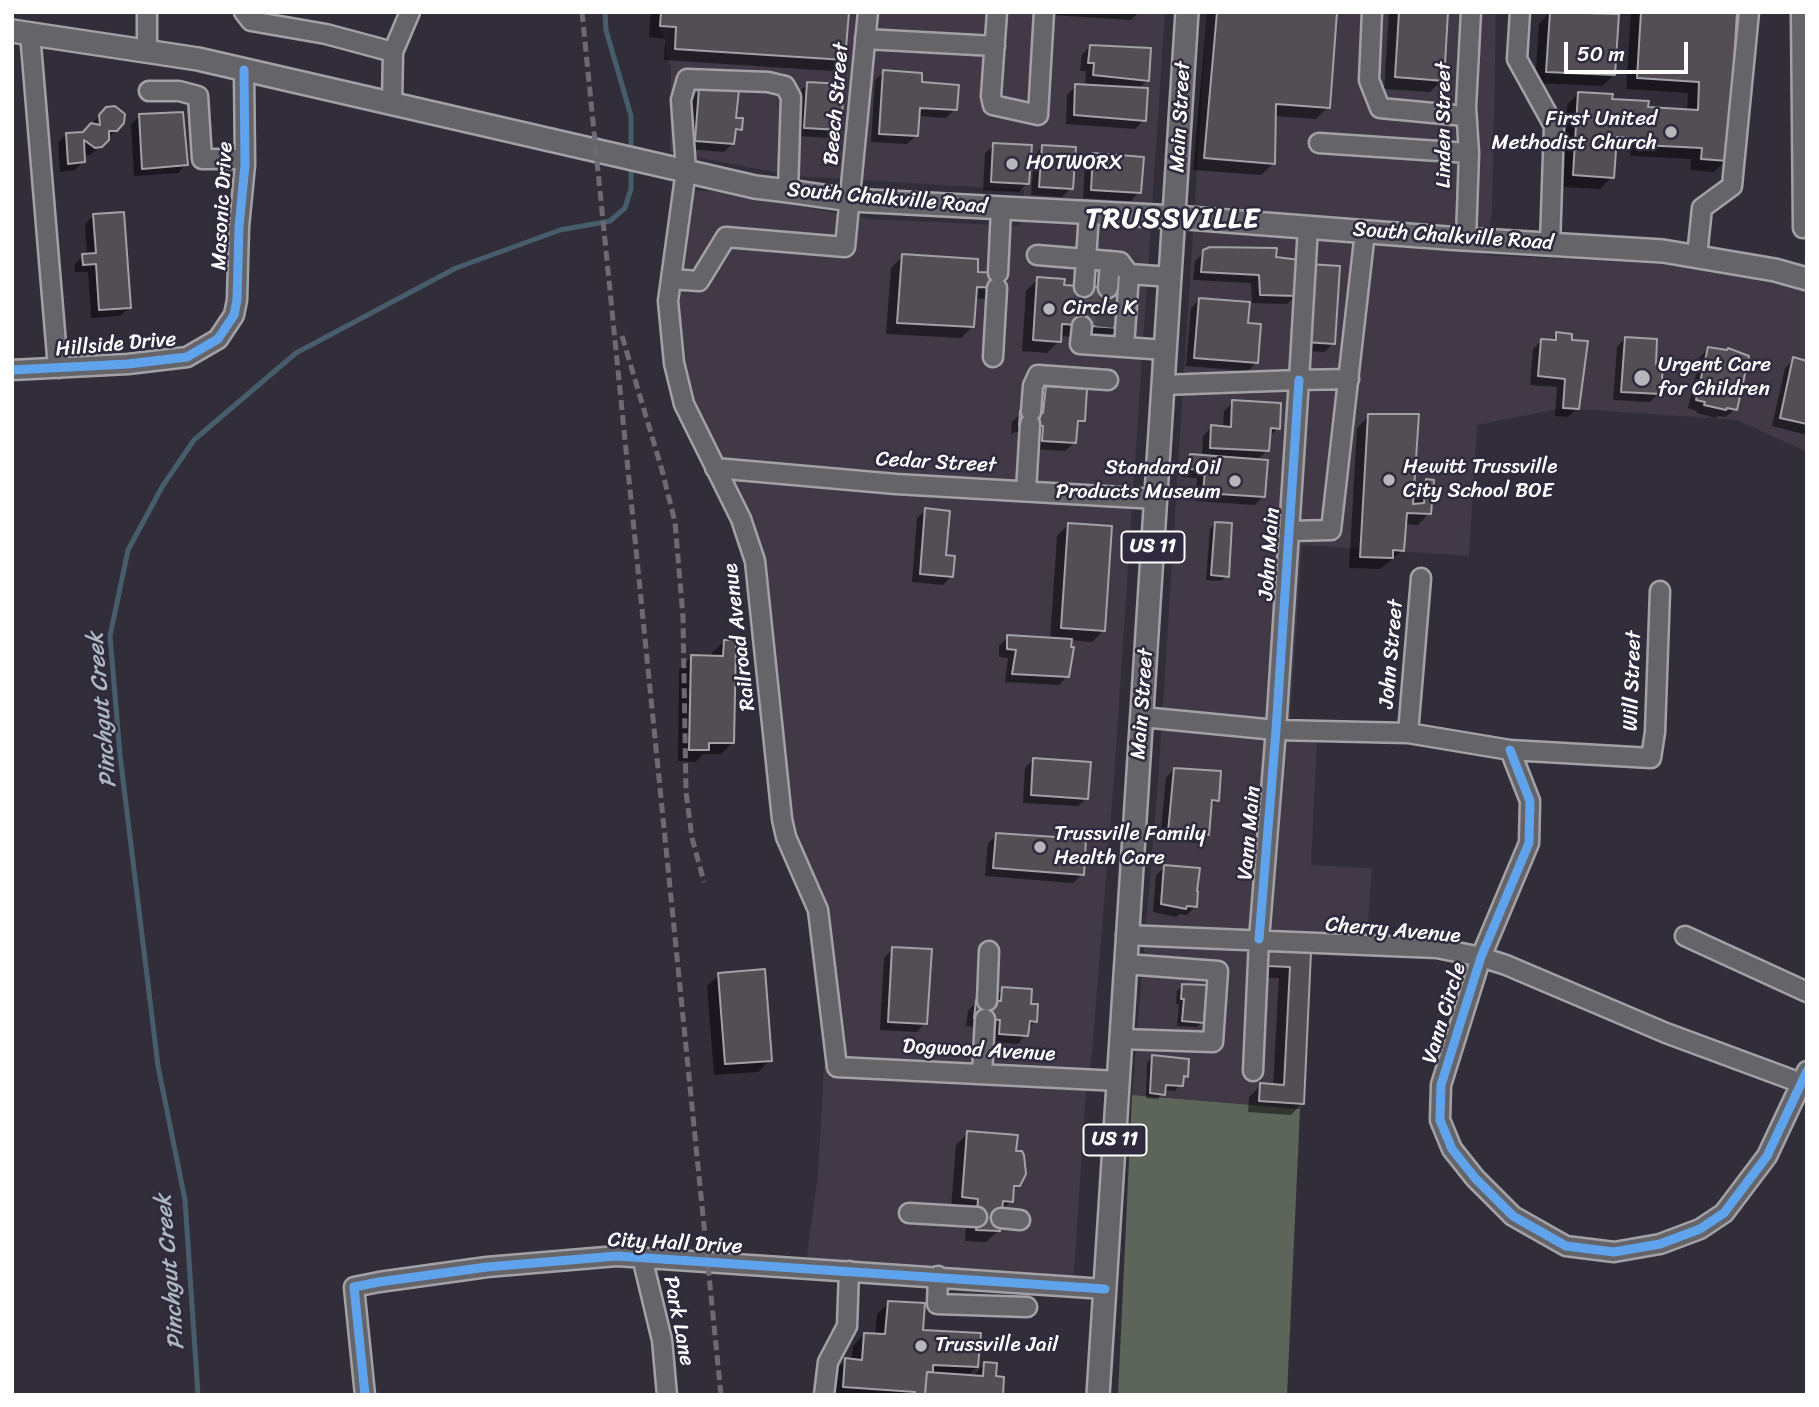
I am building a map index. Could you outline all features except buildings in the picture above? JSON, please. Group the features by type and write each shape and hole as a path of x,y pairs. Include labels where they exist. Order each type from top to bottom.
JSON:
{"main road":[{"name":"Main Street","path":"1098,1395 1187,12"},
{"name":"South Chalkville Road","path":"21,32 198,59 755,187 851,200 1175,217 1663,251 1775,270 1807,279"}],"street":[{"path":"147,12 147,51"},
{"path":"244,12 251,21 326,34 394,52"},
{"path":"392,104 394,52 410,12"},
{"name":"Beech Street","path":"671,279 699,281 726,237 845,247 868,12"},
{"path":"997,12 991,96 993,105 1038,115 1044,12"},
{"path":"1372,12 1369,80 1380,108 1465,116"},
{"name":"Linden Street","path":"1466,239 1469,153 1465,116 1471,12"},
{"path":"1520,12 1517,59 1554,126 1550,244"},
{"path":"1697,256 1702,208 1732,186 1749,12"},
{"path":"1801,12 1803,228"},
{"path":"21,32 58,368"},
{"path":"865,39 995,46"},
{"name":"Masonic Drive","path":"218,339 234,315 237,300 245,159 244,70"},
{"name":"Railroad Avenue","path":"788,191 791,97 785,86 768,82 687,79 681,100 686,170 668,301 674,363 684,404 741,519 755,561 782,819 786,837 818,910 837,1067"},
{"path":"149,91 178,90 198,96 202,159 245,159"},
{"path":"1319,143 1469,153"},
{"path":"993,357 1001,209"},
{"path":"1084,286 1089,213"},
{"name":"John Main","path":"1276,730 1308,227"},
{"path":"1289,531 1331,530 1365,232"},
{"path":"1037,255 1120,262 1129,274 1124,347"},
{"path":"1108,288 1110,261"},
{"path":"1129,274 1171,277"},
{"path":"1082,326 1080,344 1166,350"},
{"path":"1103,346 1104,327"},
{"name":"Hillside Drive","path":"12,370 128,364 187,357 218,339"},
{"path":"1026,491 1032,386 1038,375 1108,380"},
{"path":"1163,385 1349,379"},
{"name":"Cedar Street","path":"715,468 896,484 1156,499"},
{"name":"John Street","path":"1408,733 1420,578"},
{"name":"Will Street","path":"1510,750 1651,758 1655,732 1660,592"},
{"path":"1142,717 1276,730 1408,733 1510,750"},
{"name":"Vann Main","path":"1252,1072 1259,939 1276,730"},
{"name":"Vann Circle","path":"1510,750 1530,801 1529,843 1481,957 1441,1085 1440,1120 1452,1149 1475,1178 1513,1216 1566,1246 1614,1252 1661,1244 1700,1229 1724,1213 1767,1156 1804,1077"},
{"name":"Cherry Avenue","path":"1126,936 1259,939 1437,948 1481,957 1666,1033 1804,1077"},
{"path":"1685,936 1807,992"},
{"path":"982,1074 989,951"},
{"path":"1121,1039 1213,1042 1218,971 1125,964"},
{"name":"Dogwood Avenue","path":"837,1067 1119,1081"},
{"path":"909,1213 977,1217"},
{"path":"1001,1218 1020,1220"},
{"name":"City Hall Drive","path":"365,1395 354,1287 487,1268 642,1256 707,1263 849,1270 1105,1289"},
{"name":"Park Lane","path":"642,1256 662,1340 667,1395"},
{"path":"824,1395 828,1362 847,1326 849,1270"},
{"path":"938,1276 937,1304 1027,1307"}],"shaded area":[{"path":"661,12 1165,12 1114,778 1092,1053 1085,1103 1073,1287 805,1268 818,1175 824,1066 836,1067 818,910 793,854 757,570 684,404 668,301 683,191 712,191 871,219 1020,226 1024,190 794,176 670,152 671,70 660,26"},
{"path":"1207,12 1496,12 1492,211 1485,255 1647,263 1769,274 1807,287 1807,452 1737,420 1563,408 1477,425 1469,556 1302,545 1290,721 1318,720 1311,865 1372,868 1367,939 1311,953 1304,1104 1300,1109 1132,1095 1158,782"},
{"path":"1132,1095 1300,1109 1287,1395 1118,1395"}],"waterway":[{"name":"Pinchgut Creek","path":"605,12 606,30 631,116 631,152"},
{"name":"Pinchgut Creek","path":"198,1395 185,1200 158,1066 120,755 110,636 128,550 162,487 194,440 296,353 456,268 560,230 610,221 625,208 631,189 631,162"}],"tunnel":[{"path":"1082,326 1084,287"},
{"path":"1104,327 1108,288"}],"railway":[{"path":"582,12 721,1395"},
{"path":"622,336 675,522 683,617 686,792 692,838 704,882"}],"cycle path":[{"path":"12,370 128,364 187,357 218,339 234,315 237,300 239,227 245,165 244,70"},
{"path":"1259,939 1299,380"},
{"path":"1510,750 1530,801 1529,843 1481,957 1441,1085 1440,1120 1452,1149 1475,1178 1513,1216 1566,1246 1614,1252 1660,1244 1700,1229 1724,1213 1767,1156 1807,1071"},
{"path":"365,1395 354,1287 379,1282 487,1267 617,1256 1105,1289"}],"place":[{"name":"First United Methodist Church","path":"1671,132"},
{"name":"HOTWORX","path":"1012,164"},
{"name":"Circle K","path":"1049,309"},
{"name":"Urgent Care for Children","path":"1642,378"},
{"name":"Hewitt Trussville City School BOE","path":"1389,480"},
{"name":"Standard Oil Products Museum","path":"1235,481"},
{"name":"Trussville Family Health Care","path":"1040,847"},
{"name":"Trussville Jail","path":"921,1346"}],"district":[{"name":"TRUSSVILLE","path":"1173,220"}]}
